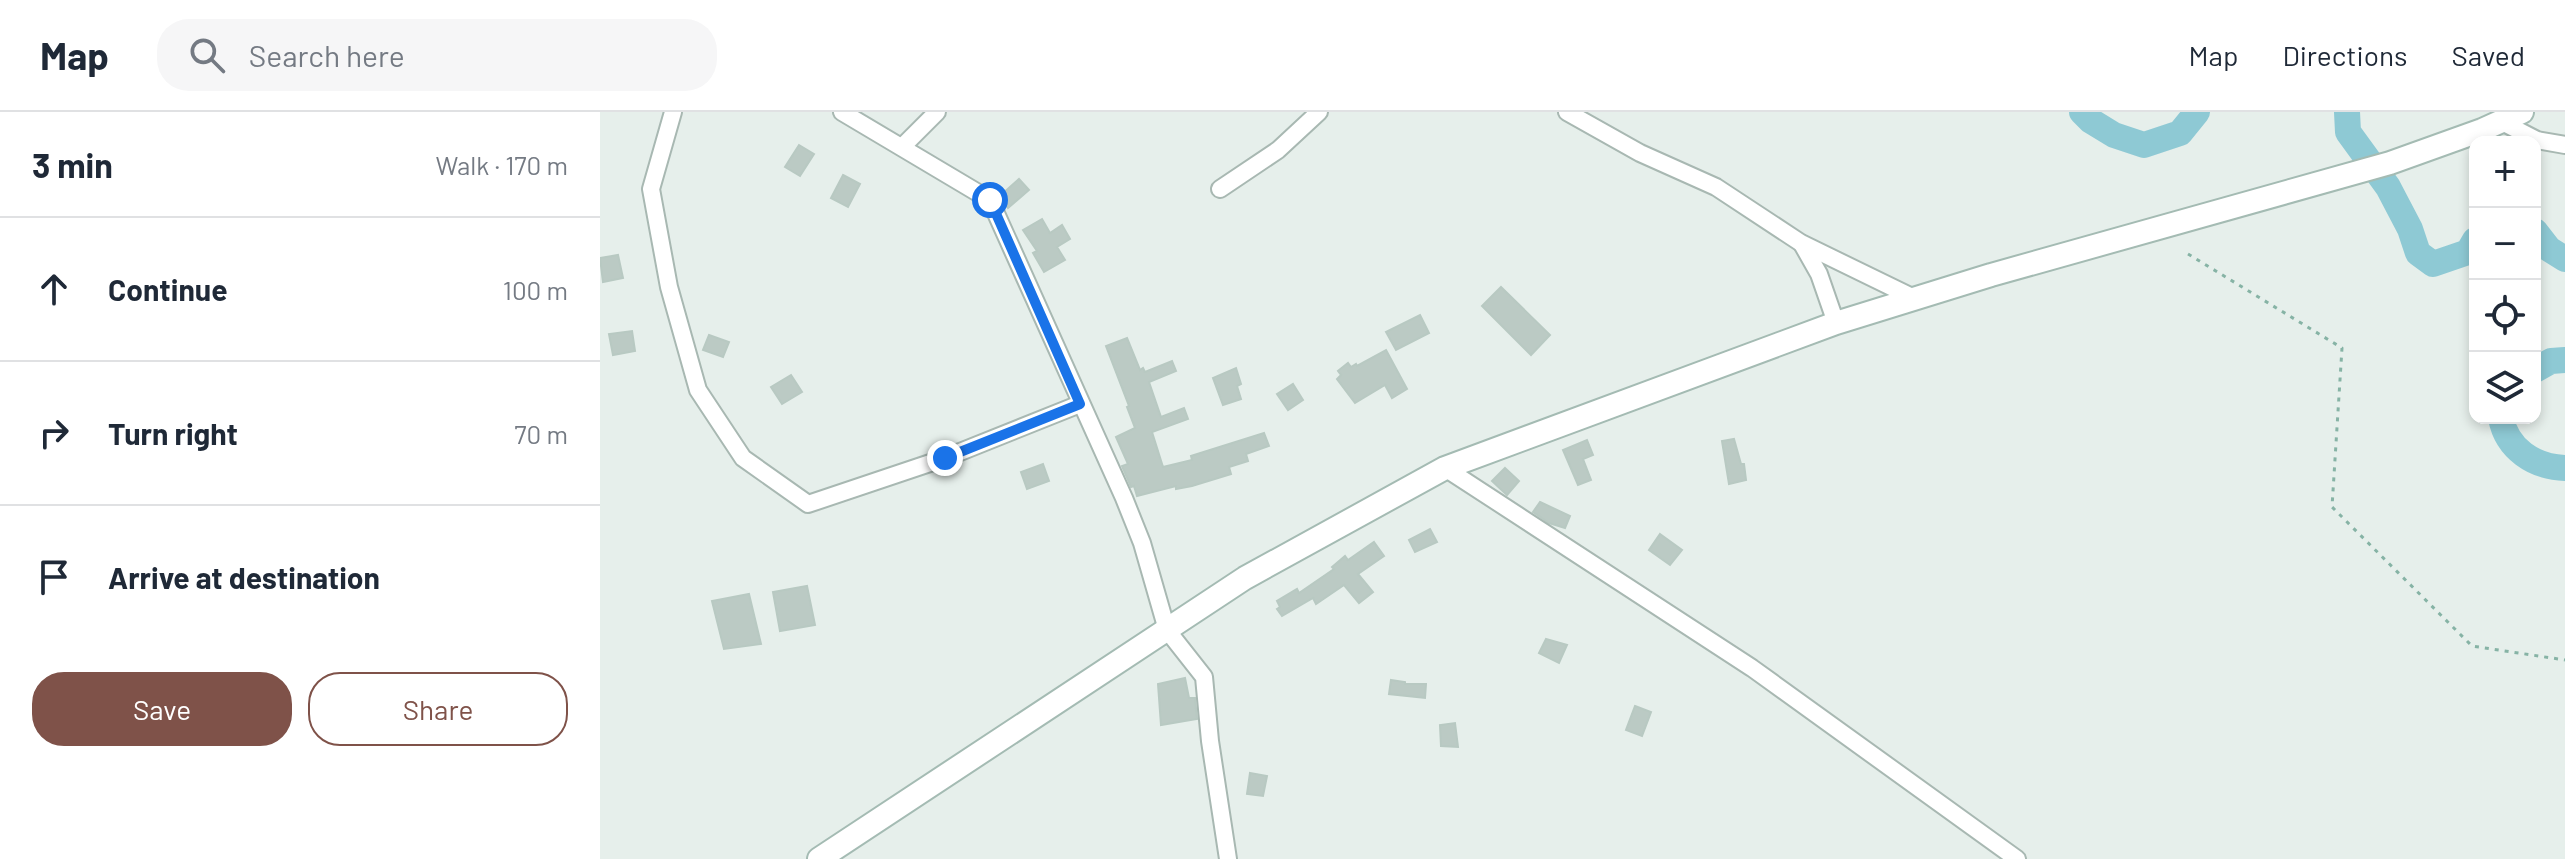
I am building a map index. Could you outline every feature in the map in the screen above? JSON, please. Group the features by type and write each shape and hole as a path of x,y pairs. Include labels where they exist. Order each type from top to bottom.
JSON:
{"street":[{"path":"673,112 651,189 669,287 698,390 743,458 808,504 945,458 1080,404"},
{"path":"842,112 990,200 1124,498 1142,543 1167,630 1204,677 1210,741 1228,859"},
{"path":"902,147 937,112"},
{"path":"1220,189 1278,150 1319,112"},
{"path":"1567,112 1640,153 1716,187 1801,243 1914,298"},
{"path":"819,859 1245,578 1445,468 1836,323 1914,298 2328,182 2390,163 2512,117 2537,140 2565,145"},
{"path":"1801,243 1819,274 1836,323"},
{"path":"1445,468 1752,668 2017,859"}],"path":[{"path":"2188,254 2342,348 2332,507 2472,646 2565,660"}],"building":[{"path":"799,145 814,154 800,176 785,167"},
{"path":"843,175 860,184 848,207 831,198"},
{"path":"1019,179 1029,190 1008,208 1000,196"},
{"path":"1042,219 1050,233 1062,225 1070,239 1057,247 1065,260 1044,272 1033,253 1037,251 1023,230"},
{"path":"618,255 623,278 603,282 600,258"},
{"path":"1501,287 1550,335 1531,355 1482,306"},
{"path":"1420,315 1429,333 1396,350 1386,332"},
{"path":"632,331 635,351 613,355 609,334"},
{"path":"709,335 729,342 723,357 703,350"},
{"path":"1127,338 1140,370 1143,368 1145,372 1172,361 1176,371 1149,382 1161,417 1184,408 1188,419 1152,432 1163,467 1192,460 1191,456 1264,433 1269,446 1246,454 1248,461 1229,467 1231,474 1192,486 1176,489 1176,486 1137,496 1122,466 1128,464 1116,437 1135,428 1106,346"},
{"path":"1386,350 1407,389 1392,398 1385,385 1355,403 1337,379 1341,375 1338,371 1348,363 1351,367 1357,366"},
{"path":"1236,368 1241,399 1223,405 1213,378"},
{"path":"791,375 802,392 782,404 771,387"},
{"path":"1293,384 1303,400 1288,410 1277,394"},
{"path":"1734,439 1741,464 1744,464 1746,480 1729,484 1722,441"},
{"path":"1587,440 1593,455 1583,459 1591,480 1578,485 1563,450"},
{"path":"1043,464 1049,481 1027,489 1021,472"},
{"path":"1505,468 1519,481 1507,495 1492,481"},
{"path":"1540,502 1570,516 1565,528 1549,523 1533,512"},
{"path":"1430,529 1437,542 1415,552 1409,540"},
{"path":"1660,534 1682,550 1670,565 1649,550"},
{"path":"1374,542 1384,556 1358,574 1373,592 1359,603 1344,585 1316,604 1313,598 1282,616 1277,609 1280,607 1277,601 1297,589 1299,593 1334,569 1332,567 1345,556 1348,560"},
{"path":"807,586 815,625 780,631 773,592"},
{"path":"749,594 761,644 724,649 712,601"},
{"path":"1546,639 1567,645 1559,663 1539,653"},
{"path":"1185,678 1189,698 1195,698 1197,719 1161,725 1158,684"},
{"path":"1391,680 1426,684 1425,698 1389,694"},
{"path":"1635,706 1651,712 1642,736 1626,730"},
{"path":"1455,723 1458,747 1441,746 1440,725"},
{"path":"1250,773 1267,776 1263,796 1247,794"}],"waterway":[{"path":"2082,112 2114,135 2144,145 2180,133 2197,112"},
{"path":"2347,112 2348,132 2388,187 2410,229 2418,253 2433,264 2469,250"},
{"path":"2541,239 2549,249 2565,259"},
{"path":"2541,367 2551,361 2565,360"},
{"path":"2503,424 2509,439 2524,454 2543,464 2565,468"}],"route":[{"path":"945,458 1080,404 990,200"}]}
